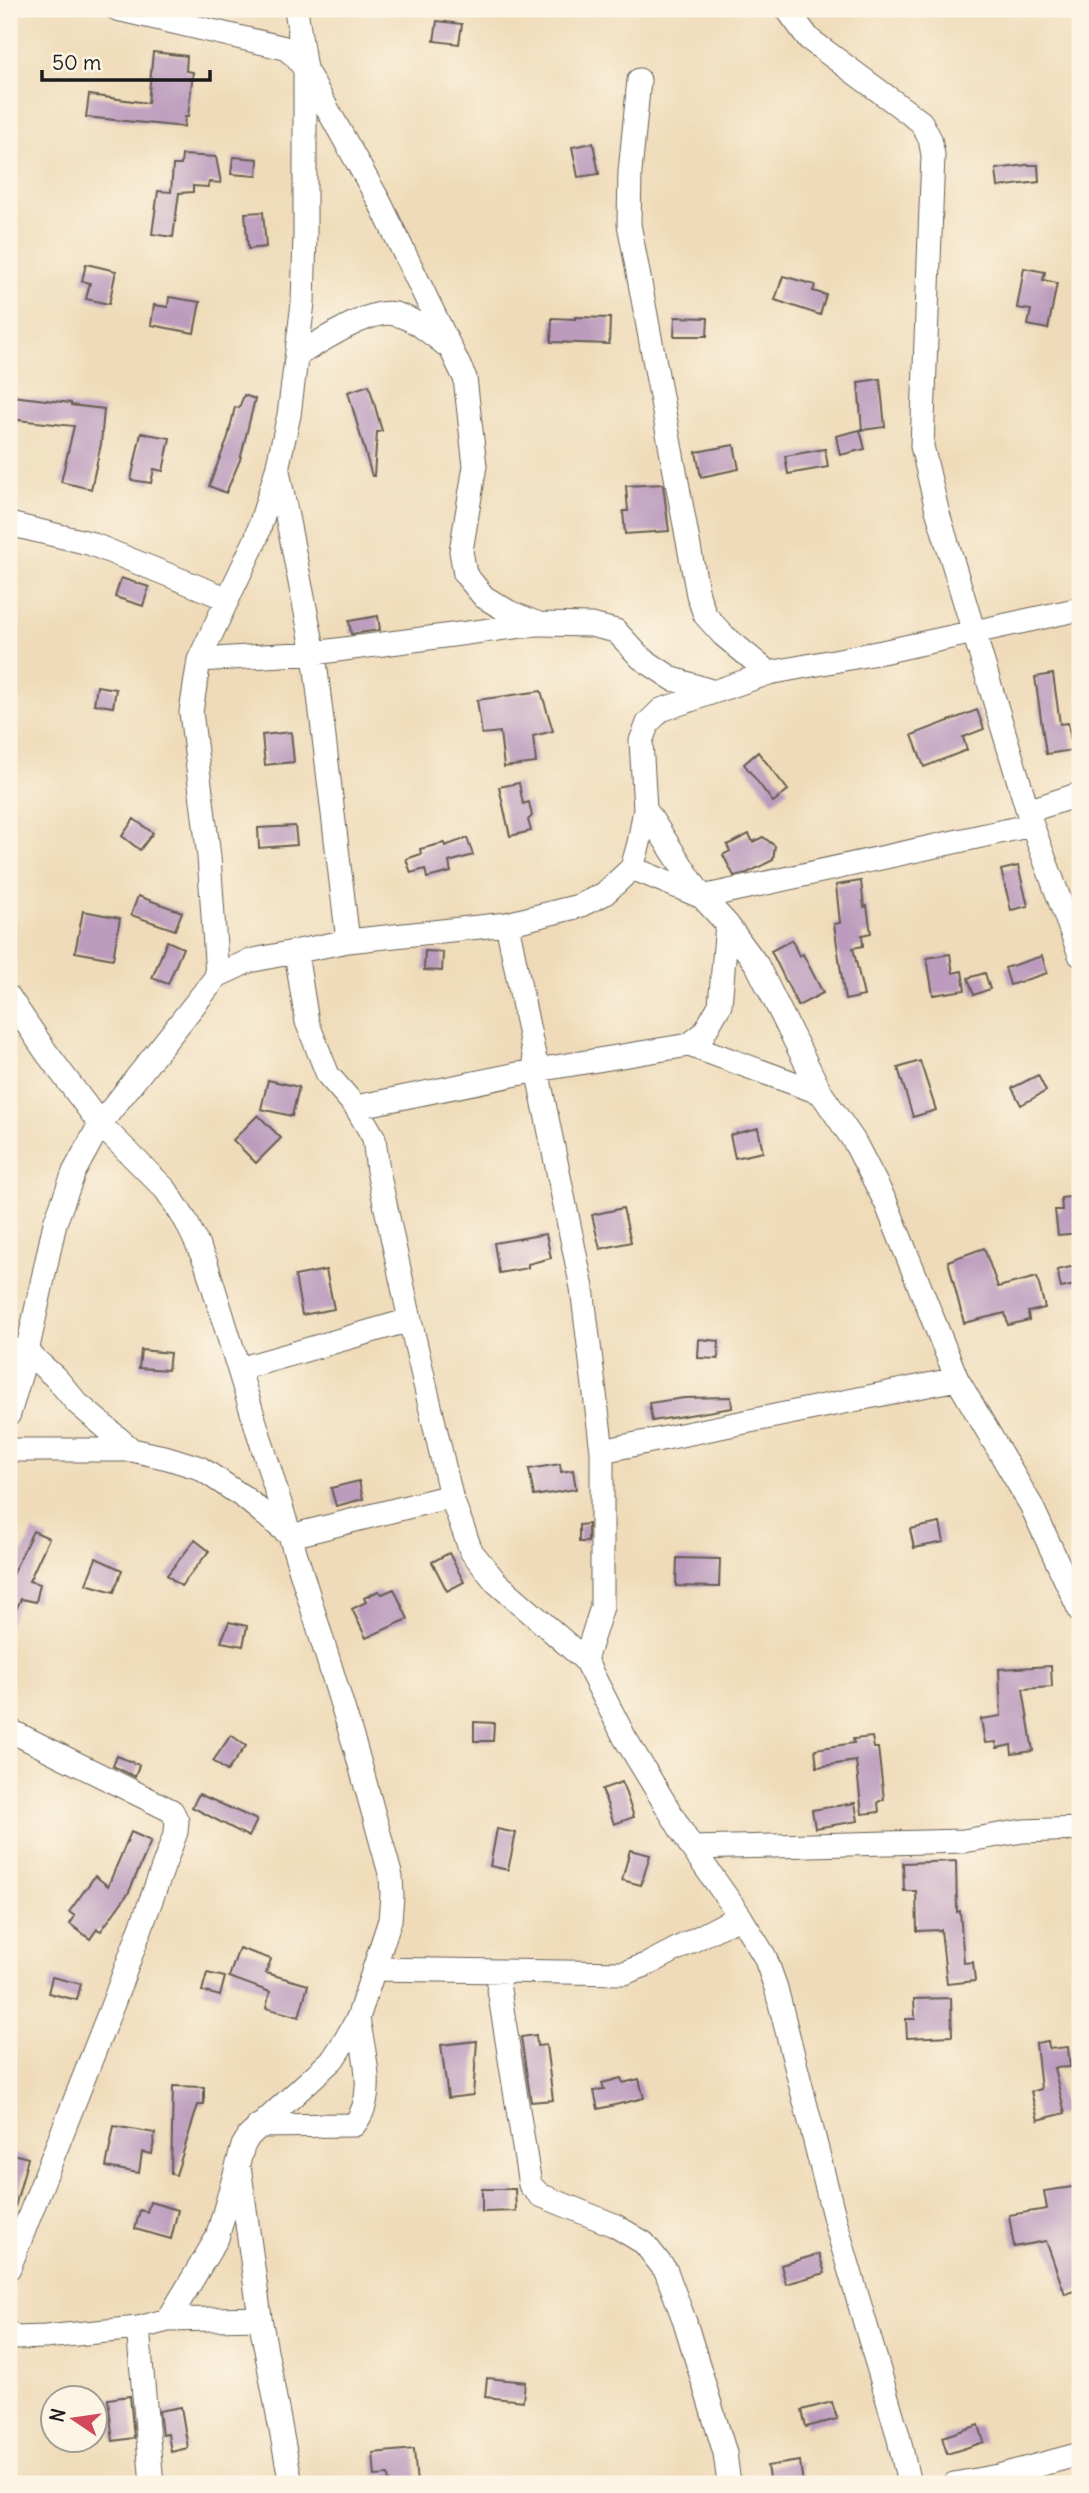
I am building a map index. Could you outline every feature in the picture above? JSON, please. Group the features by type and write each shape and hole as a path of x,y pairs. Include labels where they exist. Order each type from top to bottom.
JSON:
{"street":[{"path":"117,9 285,48 305,69 379,201 465,378 475,466 461,551 465,574 484,597 509,612 539,624"},
{"path":"217,976 209,857 191,712 199,660 256,539 277,469 289,415 303,303 304,249 305,69 296,9"},
{"path":"787,9 809,39 921,122 930,139 933,155 922,446 937,510 1030,818 1080,955"},
{"path":"639,80 630,172 629,224 698,594 705,615 723,635 769,673"},
{"path":"297,355 378,313 394,314 416,323 451,349"},
{"path":"277,469 314,653 348,941"},
{"path":"9,524 89,543 228,599"},
{"path":"9,1414 18,1350 55,1223 74,1172 100,1124 217,976 249,961 348,941 507,924 579,906 604,894 632,868 645,809 642,741 648,723 661,710 769,673 882,652 1080,609"},
{"path":"199,660 314,653 539,624 591,625 616,631 641,658 673,679 714,692"},
{"path":"632,868 702,897 1030,818 1080,794"},
{"path":"645,809 702,897 727,924 757,965 821,1093 854,1141 886,1203 957,1379 1031,1506 1080,1611"},
{"path":"507,924 582,1289 602,1451 602,1607 585,1660"},
{"path":"356,1107 537,1070 689,1045 704,1033 720,1005 727,924"},
{"path":"296,953 307,1022 328,1075 356,1107 373,1138 410,1320 451,1496 471,1551 496,1583 585,1660 625,1738 692,1849 740,1916 765,1957 776,1988 836,2224 898,2435 909,2484"},
{"path":"9,997 100,1124 166,1190 186,1221 206,1263 356,1750 391,1877 390,1920 358,2018 333,2059 258,2126 243,2146 218,2238 169,2320"},
{"path":"689,1045 821,1093"},
{"path":"239,1369 410,1320"},
{"path":"18,1350 56,1378 77,1403 132,1450"},
{"path":"602,1451 957,1379"},
{"path":"9,1450 132,1450 168,1458 200,1468 245,1498 290,1536"},
{"path":"290,1536 451,1496"},
{"path":"9,1730 172,1811 177,1821 176,1832 114,2001 9,2268"},
{"path":"692,1849 963,1841 1023,1831 1080,1829"},
{"path":"374,1969 624,1973 648,1964 740,1916"},
{"path":"496,1971 530,2185 540,2195 614,2225 644,2243 666,2271 685,2322 725,2453 729,2484"},
{"path":"258,2126 354,2125 362,2116 367,2103 367,2081 358,2018"},
{"path":"239,2166 260,2318 291,2484"},
{"path":"9,2333 15,2338 45,2337 138,2329 169,2320 260,2318"},
{"path":"138,2329 152,2484"},
{"path":"954,2484 998,2476 1080,2454"}],"building":[{"path":"437,21 462,24 459,44 434,41"},
{"path":"153,52 187,56 186,71 193,72 188,117 185,117 184,127 86,117 89,95 148,103"},
{"path":"593,143 599,174 578,177 572,147"},
{"path":"182,155 216,157 221,183 209,182 208,187 193,186 193,192 179,193 173,237 152,234 158,191 171,192 173,165 181,165"},
{"path":"233,157 258,159 257,176 231,174"},
{"path":"1038,165 1039,182 998,187 996,169"},
{"path":"263,212 266,247 248,249 245,213"},
{"path":"86,264 116,271 109,304 86,299 90,283 82,281"},
{"path":"1024,268 1045,272 1043,280 1057,283 1048,329 1028,325 1031,310 1017,308"},
{"path":"783,276 815,285 813,291 826,295 820,315 775,300"},
{"path":"169,297 200,302 194,333 151,325 154,305 168,307"},
{"path":"675,317 708,318 707,336 674,336"},
{"path":"552,318 610,318 609,344 551,342"},
{"path":"880,379 885,427 862,430 858,382"},
{"path":"369,385 382,431 377,432 374,476 348,392"},
{"path":"244,395 255,399 240,460 226,493 209,486 228,437 235,407 239,408"},
{"path":"12,396 104,409 101,444 91,489 61,482 74,426 9,419"},
{"path":"860,430 865,449 840,455 836,436"},
{"path":"141,433 170,438 163,471 154,469 151,483 131,480"},
{"path":"734,445 739,469 701,477 696,452"},
{"path":"825,449 828,467 788,474 785,456"},
{"path":"663,484 669,531 625,534 623,511 628,511 626,486"},
{"path":"121,578 149,587 143,606 115,597"},
{"path":"378,616 380,630 351,634 349,621"},
{"path":"1053,674 1060,724 1068,723 1073,750 1046,754 1035,677"},
{"path":"97,686 116,689 113,707 94,704"},
{"path":"541,691 553,731 533,736 536,763 504,767 500,732 482,734 477,700"},
{"path":"977,710 984,729 963,737 967,750 924,767 912,735"},
{"path":"291,732 294,762 265,765 262,735"},
{"path":"758,752 788,790 773,802 744,764"},
{"path":"519,783 523,804 529,802 532,816 528,820 531,831 510,836 499,787"},
{"path":"134,819 153,833 140,850 122,836"},
{"path":"295,826 297,845 259,848 258,828"},
{"path":"749,834 753,842 763,837 775,846 773,860 747,873 734,876 723,855 730,851 727,845"},
{"path":"467,838 473,855 449,862 451,872 427,878 425,869 411,873 406,859 421,854 420,849 444,843 445,846"},
{"path":"1018,866 1028,906 1011,910 1001,870"},
{"path":"861,881 871,933 862,935 863,946 853,948 864,996 845,1000 834,924 840,923 836,885"},
{"path":"138,896 182,912 175,930 131,915"},
{"path":"83,911 120,918 113,959 75,952"},
{"path":"792,940 799,956 803,954 823,993 798,1006 771,951"},
{"path":"167,941 183,948 168,984 152,978"},
{"path":"425,951 443,952 442,971 424,970"},
{"path":"950,954 953,973 962,971 965,990 933,995 927,958"},
{"path":"1042,956 1047,973 1010,985 1005,968"},
{"path":"985,973 990,989 974,995 968,978"},
{"path":"920,1061 936,1110 913,1117 898,1068"},
{"path":"1038,1075 1046,1091 1021,1105 1012,1088"},
{"path":"268,1080 299,1087 292,1116 261,1109"},
{"path":"258,1115 281,1138 256,1163 233,1140"},
{"path":"758,1128 763,1152 735,1158 730,1135"},
{"path":"1079,1196 1080,1233 1058,1235 1055,1210 1062,1210 1061,1198"},
{"path":"623,1208 631,1242 600,1249 592,1215"},
{"path":"546,1234 551,1258 528,1264 528,1268 499,1273 494,1243"},
{"path":"984,1248 998,1287 1037,1277 1045,1308 1028,1312 1029,1320 1008,1325 1005,1313 964,1323 948,1261"},
{"path":"1080,1265 1080,1284 1061,1288 1057,1270"},
{"path":"326,1270 334,1309 302,1315 295,1276"},
{"path":"699,1339 719,1341 718,1359 698,1358"},
{"path":"141,1350 170,1353 168,1370 139,1368"},
{"path":"731,1397 732,1408 652,1421 649,1403 684,1398"},
{"path":"560,1464 561,1472 573,1470 576,1489 534,1496 529,1469"},
{"path":"359,1481 363,1499 336,1506 331,1488"},
{"path":"940,1523 944,1542 914,1548 910,1529"},
{"path":"588,1524 588,1542 579,1542 579,1525"},
{"path":"33,1531 49,1538 29,1581 40,1584 36,1602 21,1599 9,1625 9,1576 11,1577"},
{"path":"195,1540 209,1551 181,1586 167,1575"},
{"path":"449,1553 464,1582 447,1591 432,1562"},
{"path":"96,1558 122,1570 114,1592 86,1584"},
{"path":"677,1558 720,1559 719,1587 676,1586"},
{"path":"394,1589 408,1619 366,1638 352,1609 366,1602 364,1598 378,1591 382,1594"},
{"path":"229,1622 247,1626 243,1646 221,1642"},
{"path":"1051,1666 1052,1687 1023,1689 1033,1751 1012,1754 1011,1745 997,1748 996,1742 985,1743 981,1719 1001,1716 999,1669"},
{"path":"474,1722 494,1723 493,1741 474,1741"},
{"path":"231,1735 246,1746 227,1771 213,1761"},
{"path":"872,1737 874,1748 878,1748 884,1799 878,1802 879,1812 862,1814 856,1761 817,1767 815,1749 854,1743 853,1739"},
{"path":"117,1756 139,1765 135,1777 113,1766"},
{"path":"622,1782 634,1817 614,1824 602,1789"},
{"path":"199,1794 257,1820 249,1837 192,1807"},
{"path":"855,1803 858,1821 815,1828 812,1810"},
{"path":"497,1829 516,1833 508,1870 490,1866"},
{"path":"131,1832 151,1841 129,1892 101,1931 97,1929 90,1939 70,1924 75,1916 69,1912 95,1876 108,1886"},
{"path":"630,1850 650,1855 641,1885 622,1880"},
{"path":"956,1861 957,1912 960,1911 964,1963 973,1962 975,1981 947,1984 941,1930 917,1931 916,1891 904,1891 903,1863"},
{"path":"239,1948 271,1959 266,1973 308,1985 299,2017 266,2008 270,1992 229,1977"},
{"path":"207,1973 225,1977 220,1996 202,1991"},
{"path":"52,1977 81,1984 77,2000 48,1993"},
{"path":"951,1998 952,2036 907,2038 906,2019 915,2019 914,1999"},
{"path":"536,2035 537,2046 546,2045 553,2100 531,2102 521,2037"},
{"path":"477,2041 473,2095 448,2098 441,2045"},
{"path":"1048,2041 1049,2049 1068,2047 1070,2067 1054,2068 1065,2113 1038,2120 1031,2092 1041,2089 1036,2043"},
{"path":"621,2078 623,2083 639,2079 644,2098 598,2109 594,2091 604,2089 602,2083"},
{"path":"173,2086 204,2087 204,2105 198,2105 176,2175 171,2174"},
{"path":"114,2126 155,2133 152,2154 142,2152 139,2173 106,2167"},
{"path":"9,2153 28,2158 15,2207 9,2206"},
{"path":"1080,2186 1080,2289 1065,2294 1046,2241 1014,2247 1009,2215 1047,2209 1044,2191"},
{"path":"482,2189 515,2189 516,2211 482,2212"},
{"path":"150,2202 178,2210 171,2239 135,2229 140,2210 147,2212"},
{"path":"819,2254 825,2273 786,2284 781,2265"},
{"path":"487,2378 525,2382 523,2401 485,2397"},
{"path":"130,2396 134,2438 113,2441 108,2399"},
{"path":"832,2402 837,2419 806,2427 802,2410"},
{"path":"181,2407 188,2448 171,2452 168,2434 162,2435 159,2411"},
{"path":"979,2425 984,2442 947,2454 942,2437"},
{"path":"414,2449 417,2484 389,2484 388,2475 375,2476 373,2453"},
{"path":"800,2461 803,2484 770,2484 767,2466"}]}
